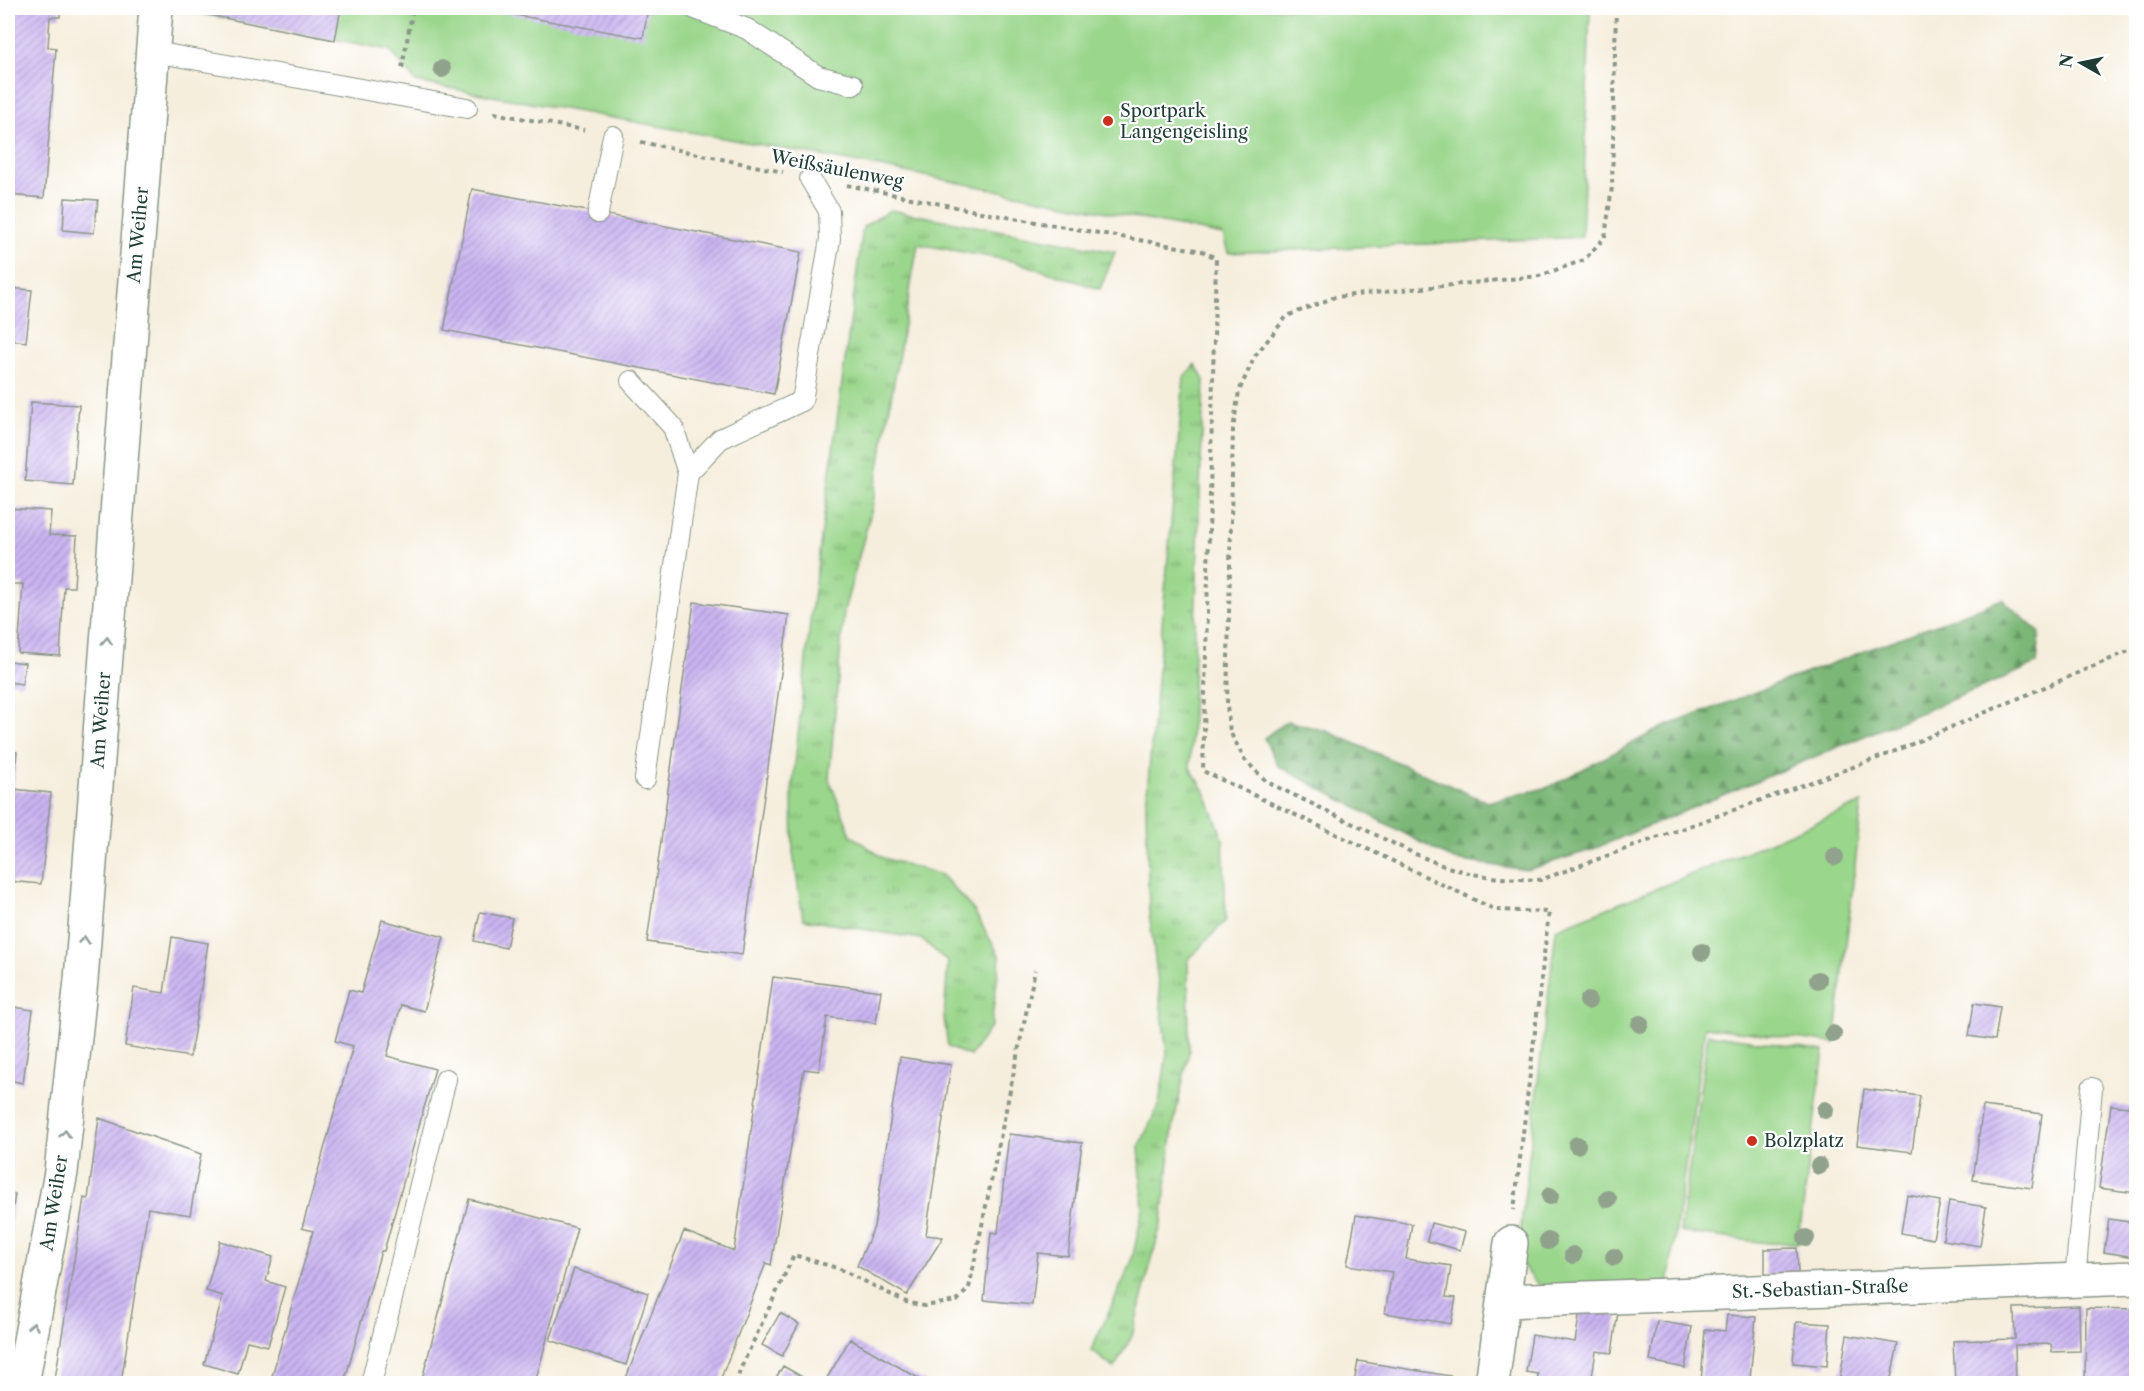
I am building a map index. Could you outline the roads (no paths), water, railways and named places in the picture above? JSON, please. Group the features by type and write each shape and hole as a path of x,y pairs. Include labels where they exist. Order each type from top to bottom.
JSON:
{"street":[{"name":"Am Weiher","path":"22,1383 61,1172 81,980 156,8"},
{"path":"1492,1383 1511,1243"},
{"name":"St.-Sebastian-Straße","path":"1503,1301 2136,1278"}],"lane":[{"path":"693,8 747,29 818,76 853,85"},
{"path":"154,52 467,108"},
{"path":"598,213 613,136"},
{"path":"688,473 720,439 802,402 830,239 829,211 810,179"},
{"path":"631,381 673,427 688,473 645,779"},
{"path":"371,1383 447,1079"},
{"path":"2075,1280 2092,1088"}],"place":[{"name":"Sportpark Langengeisling","path":"1108,121"},
{"name":"Bolzplatz","path":"1752,1141"}]}
